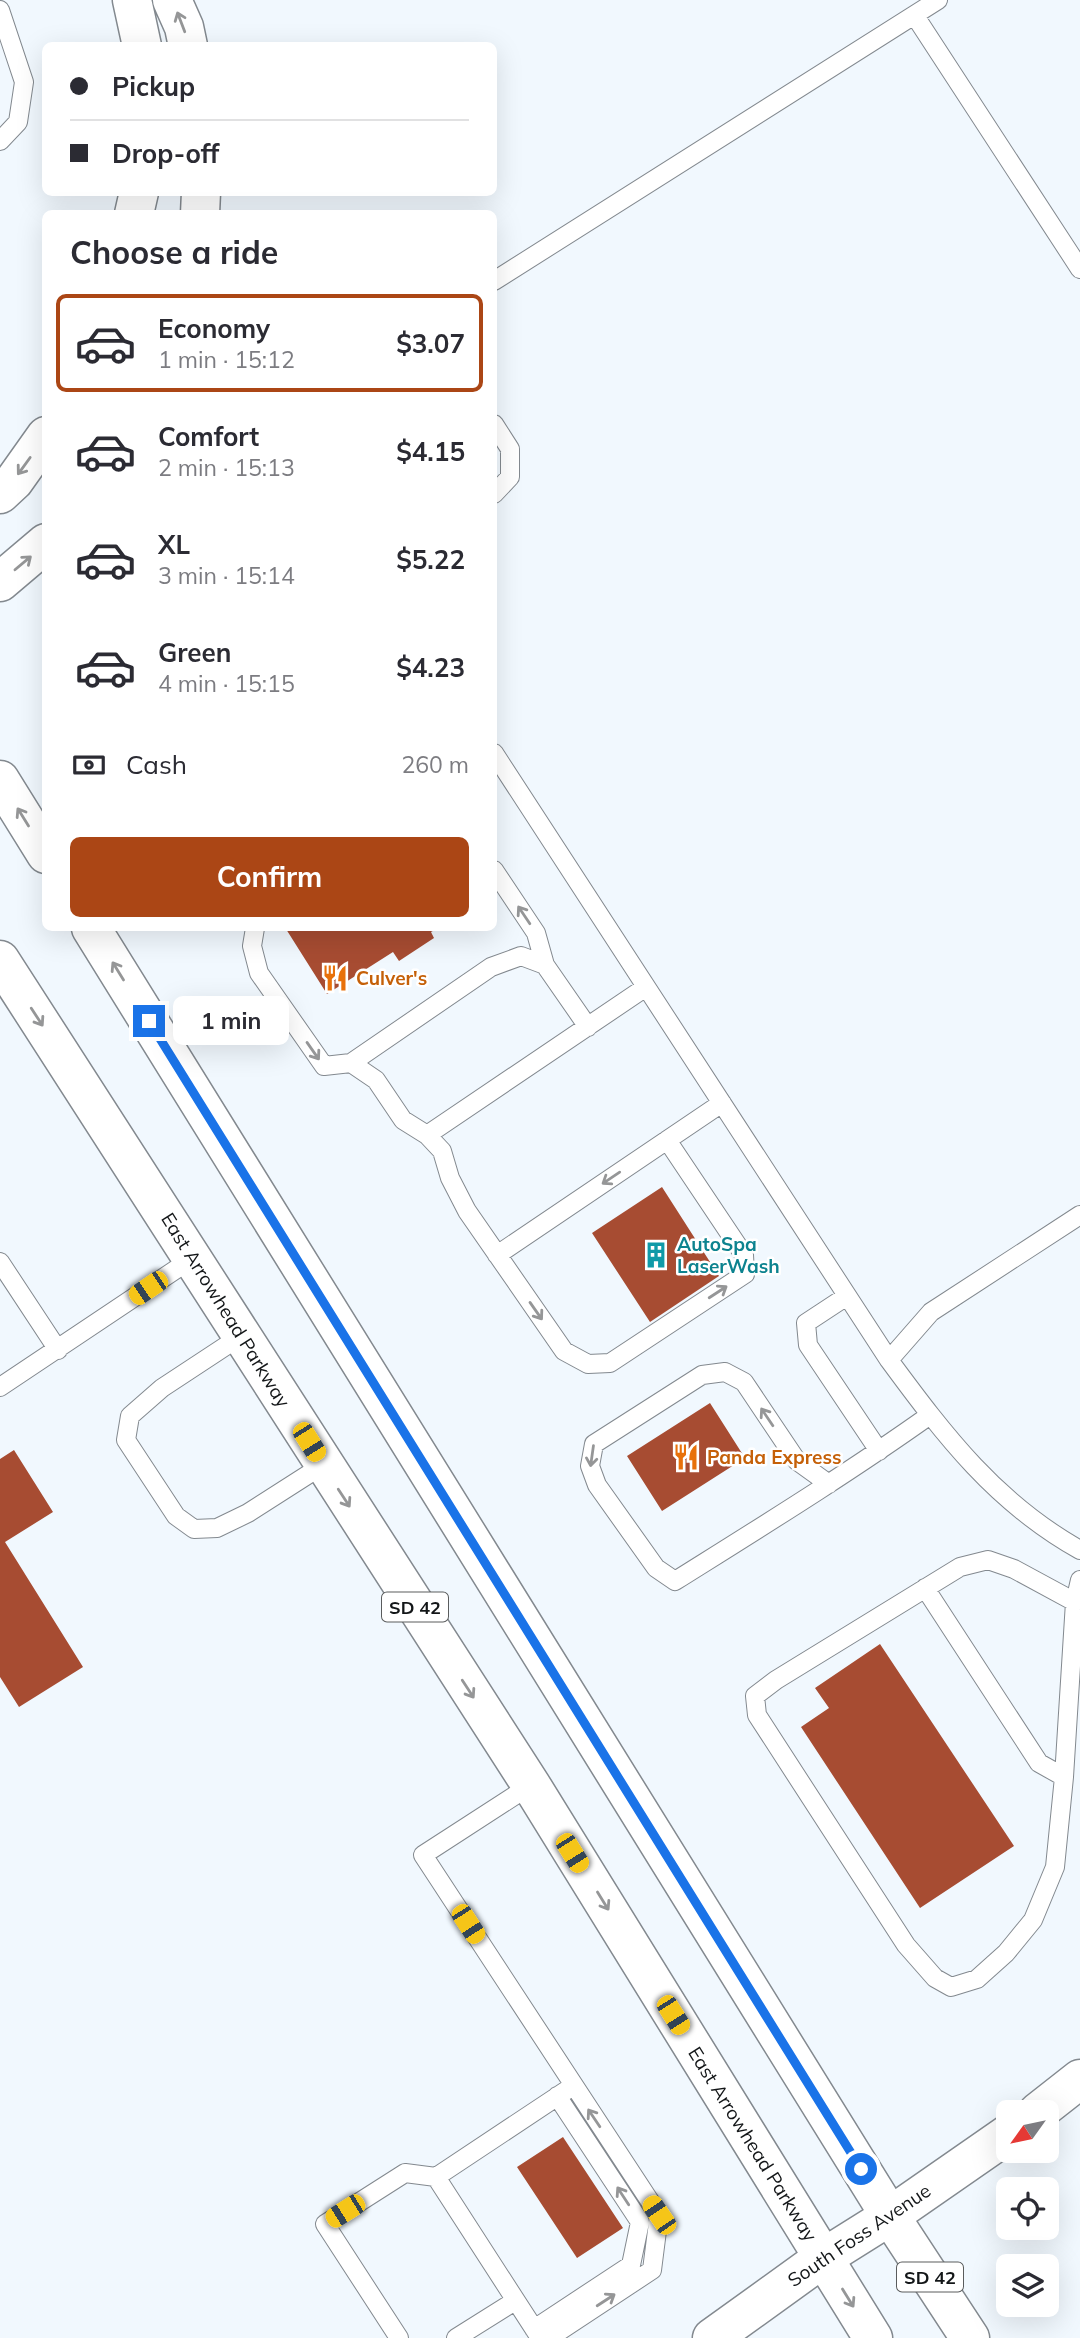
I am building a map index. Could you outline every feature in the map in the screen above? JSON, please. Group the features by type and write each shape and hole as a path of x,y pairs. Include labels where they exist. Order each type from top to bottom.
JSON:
{"main road":[{"path":"132,0 141,42"},
{"path":"172,0 184,27 187,42"},
{"path":"0,494 14,481 42,442"},
{"path":"0,582 42,546"},
{"path":"0,780 42,848"},
{"name":"SD 42","path":"93,931 890,2216 970,2338"},
{"name":"East Arrowhead Parkway","path":"0,960 531,1785 873,2338"},
{"path":"1053,2100 1080,2079"},
{"name":"South Foss Avenue","path":"712,2338 823,2258 890,2216 996,2142"}],"lane":[{"path":"497,279 938,0"},
{"path":"0,10 24,82 19,122 0,141"},
{"path":"915,16 1080,269"},
{"path":"497,429 510,449 510,477 497,492"},
{"path":"497,757 889,1360 956,1449 992,1485 1052,1534 1080,1550"},
{"path":"497,874 536,933 545,965 587,1027"},
{"path":"255,931 252,946 260,973 324,1066 351,1063 491,967 521,956 545,965"},
{"path":"427,1135 646,987"},
{"path":"351,1063 376,1080 403,1120 427,1135 442,1151 450,1178 467,1211 497,1255 564,1351 588,1364 610,1363 745,1274 744,1255 667,1140"},
{"path":"497,1255 722,1103"},
{"path":"889,1360 931,1312 1080,1215"},
{"path":"0,1387 193,1258"},
{"path":"0,1262 58,1349"},
{"path":"847,1296 806,1323 808,1345 879,1451"},
{"path":"242,1336 162,1388 130,1416 126,1440 176,1516 194,1529 218,1528 248,1513 323,1465"},
{"path":"829,1483 797,1461 744,1382 725,1372 702,1375 594,1444 590,1466 597,1486 656,1568 675,1581 829,1483 879,1451 930,1415"},
{"path":"1075,1602 1014,1569 988,1560 960,1567 776,1680 755,1696 757,1715 906,1945 935,1978 951,1987 977,1979 1006,1953 1033,1920 1055,1867 1064,1777 1075,1602 1080,1580"},
{"path":"925,1588 1039,1762 1064,1777"},
{"path":"436,2177 515,2301 541,2335 652,2270 659,2215 565,2091 423,1855 531,1785"},
{"path":"400,2338 325,2224 405,2173 436,2177 565,2091"},
{"path":"456,2338 515,2301"}],"building":[{"name":"Culver's","path":"287,931 433,931 434,938 399,961 393,952 327,994"},
{"name":"AutoSpa LaserWash","path":"662,1187 719,1276 650,1322 592,1233"},
{"name":"Panda Express","path":"710,1403 745,1458 662,1511 627,1456"},
{"path":"14,1450 53,1512 5,1542 83,1667 19,1707 0,1677 0,1459"},
{"path":"880,1644 1014,1846 920,1908 801,1727 829,1708 815,1688"},
{"path":"563,2137 623,2228 577,2258 517,2167"}],"place":[{"name":"Culver's","path":"335,978"},
{"name":"AutoSpa LaserWash","path":"656,1255"},
{"name":"Panda Express","path":"686,1457"}],"route":[{"path":"149,1021 861,2169"}]}
